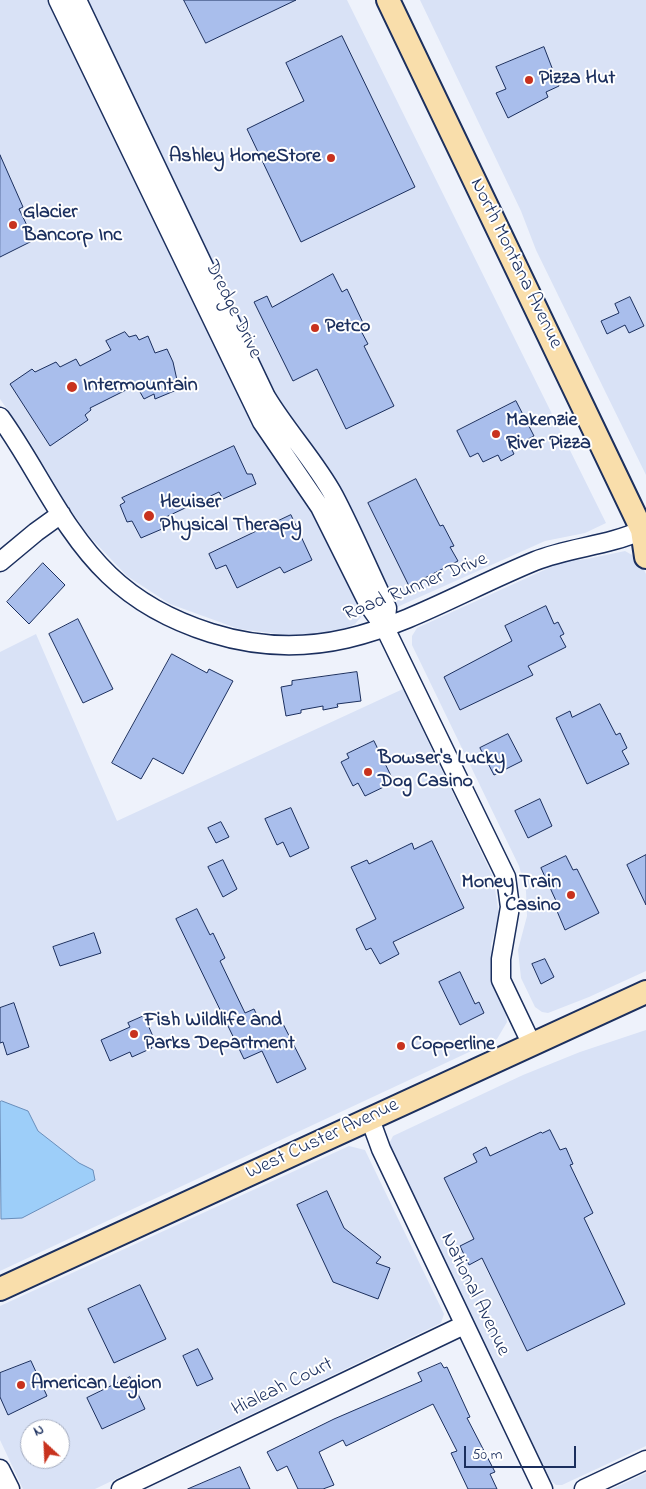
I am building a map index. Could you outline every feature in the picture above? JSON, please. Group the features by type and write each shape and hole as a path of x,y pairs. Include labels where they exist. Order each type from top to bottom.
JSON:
{"main road":[{"name":"North Montana Avenue","path":"388,0 644,531 646,557"},
{"name":"West Custer Avenue","path":"0,1289 646,992"}],"street":[{"name":"Dredge Drive","path":"58,0 262,422 320,507 370,607 385,628 506,877 510,907 501,959 501,980 532,1044"},
{"name":"Dredge Drive","path":"77,0 266,397 282,423 310,457 334,496 387,608 385,628"},
{"name":"Road Runner Drive","path":"0,417 84,548 110,576 149,606 190,626 245,642 283,646 348,640 385,628 548,556 609,543 644,531"},
{"path":"0,562 61,514"},
{"name":"National Avenue","path":"370,1119 381,1149 543,1489"},
{"name":"Hialeah Court","path":"121,1489 464,1325"},
{"path":"584,1489 646,1460"},
{"path":"0,1469 10,1489"}],"shaded area":[{"path":"0,0 49,0 262,441 317,514 362,612 361,617 355,624 342,630 295,636 239,629 170,604 127,576 88,535 65,502 28,439 0,399"},
{"path":"83,0 347,0 606,523 585,533 545,541 395,608 276,405"},
{"path":"420,0 646,0 646,475 536,250 521,211"},
{"path":"625,551 639,559 646,574 646,971 589,997 548,1013 542,1012 535,1007 521,978 518,950 527,916 526,891 519,866 412,645 412,636 417,628 564,561 587,559"},
{"path":"36,634 117,821 403,689 493,877 499,914 491,945 495,987 505,1009 507,1022 497,1039 0,1271 0,652"},
{"path":"646,1030 646,1446 562,1485 556,1485 551,1481 388,1146 393,1136 523,1075 580,1052"},
{"path":"349,1146 365,1150 444,1314 441,1323 95,1489 23,1489 0,1440 0,1306"},
{"path":"646,1473 646,1489 612,1489"}],"water":[{"path":"2,1101 28,1111 38,1131 79,1163 93,1170 95,1180 22,1218 1,1219 0,1102"}],"building":[{"path":"184,0 296,0 206,43"},
{"name":"Ashley HomeStore","path":"342,36 415,187 301,242 247,129 304,101 286,63"},
{"name":"Pizza Hut","path":"544,47 559,86 546,92 548,97 508,118 496,93 506,89 496,67"},
{"name":"Glacier Bancorp Inc","path":"0,155 23,207 19,209 34,240 0,257"},
{"name":"Petco","path":"333,274 342,292 347,289 365,327 360,329 368,344 364,346 394,406 346,429 317,369 293,381 254,302 267,296 272,307"},
{"path":"630,297 644,326 629,333 625,325 607,334 601,321 619,313 615,304"},
{"name":"Intermountain","path":"125,332 129,337 136,335 139,340 148,336 155,353 167,349 173,362 179,389 155,399 154,394 144,399 136,385 90,408 91,410 85,415 88,420 50,446 10,384 32,369 35,372 56,362 60,367 76,359 80,366 111,350 106,341"},
{"name":"Makenzie River Pizza","path":"516,401 534,436 511,448 514,454 501,461 498,455 483,462 478,453 470,457 457,431"},
{"path":"234,446 247,474 252,474 256,484 223,499 219,492 166,517 169,526 141,538 132,521 127,522 120,505 125,502 122,498"},
{"path":"416,479 440,526 443,525 454,546 450,547 458,561 409,586 368,503"},
{"path":"291,515 312,560 284,573 280,567 237,588 226,565 216,569 209,554"},
{"path":"43,563 65,585 29,624 7,602"},
{"path":"546,606 554,624 558,622 564,634 560,636 566,647 528,666 533,675 460,710 444,677 512,641 505,626"},
{"path":"78,619 113,689 83,703 49,634"},
{"path":"172,654 207,673 209,669 233,681 183,774 153,758 141,779 112,763"},
{"path":"357,672 361,701 337,704 338,707 323,710 323,706 301,710 301,713 286,716 281,687 292,685 292,681"},
{"path":"600,704 616,735 620,733 627,748 622,751 629,764 587,784 556,718 570,711 572,717"},
{"path":"508,734 522,761 494,775 480,748"},
{"name":"Bowser's Lucky Dog Casino","path":"374,741 394,782 365,796 358,783 353,786 341,762 349,758 347,754"},
{"path":"540,799 552,826 528,838 515,811"},
{"path":"291,808 309,848 290,857 283,842 277,845 265,819"},
{"path":"221,822 229,837 216,843 208,828"},
{"path":"432,841 464,908 393,942 399,954 380,964 371,948 366,950 356,929 376,919 351,867 367,860 369,864 412,843 414,849"},
{"path":"646,855 646,905 627,865"},
{"name":"Money Train Casino","path":"566,856 573,870 577,869 599,913 565,930 554,904 557,903 541,868"},
{"path":"223,860 237,889 223,897 208,867"},
{"path":"197,909 210,935 213,933 225,958 220,961 245,1013 254,1009 262,1026 280,1018 306,1069 277,1083 262,1051 244,1059 176,919"},
{"path":"94,933 101,953 60,966 53,947"},
{"path":"545,959 554,977 541,984 532,964"},
{"path":"460,972 475,1004 479,1002 484,1013 460,1025 439,982"},
{"path":"14,1003 29,1047 7,1055 3,1042 0,1043 0,1008"},
{"name":"Fish Wildlife and Parks Department","path":"144,1016 155,1041 150,1043 152,1048 132,1057 130,1052 110,1061 101,1040 130,1027 128,1023"},
{"path":"550,1130 560,1150 566,1148 573,1164 570,1165 593,1213 584,1218 625,1304 527,1351 482,1258 469,1265 460,1246 474,1239 444,1178 477,1162 473,1154 486,1147 490,1156 541,1132"},
{"path":"327,1191 344,1228 381,1257 376,1263 390,1268 378,1299 333,1282 297,1205"},
{"path":"140,1285 166,1339 114,1363 88,1309"},
{"path":"198,1349 213,1379 197,1386 183,1356"},
{"name":"American Legion","path":"31,1361 47,1396 8,1415 0,1397 0,1373"},
{"path":"441,1363 444,1368 447,1367 470,1417 467,1418 495,1472 490,1474 497,1489 468,1489 451,1453 457,1451 433,1404 346,1446 343,1440 319,1452 334,1485 323,1489 298,1489 287,1466 277,1471 267,1452 334,1419 422,1381 418,1373"},
{"path":"130,1377 145,1409 102,1429 87,1398"},
{"path":"240,1467 250,1489 188,1489"}],"place":[{"name":"Pizza Hut","path":"529,80"},
{"name":"Ashley HomeStore","path":"331,158"},
{"name":"Glacier Bancorp Inc","path":"13,225"},
{"name":"Petco","path":"315,328"},
{"name":"Intermountain","path":"72,387"},
{"name":"Makenzie River Pizza","path":"496,434"},
{"name":"Heuiser Physical Therapy","path":"149,516"},
{"name":"Bowser's Lucky Dog Casino","path":"368,772"},
{"name":"Money Train Casino","path":"571,895"},
{"name":"Fish Wildlife and Parks Department","path":"134,1034"},
{"name":"Copperline","path":"401,1046"},
{"name":"American Legion","path":"21,1385"}]}
